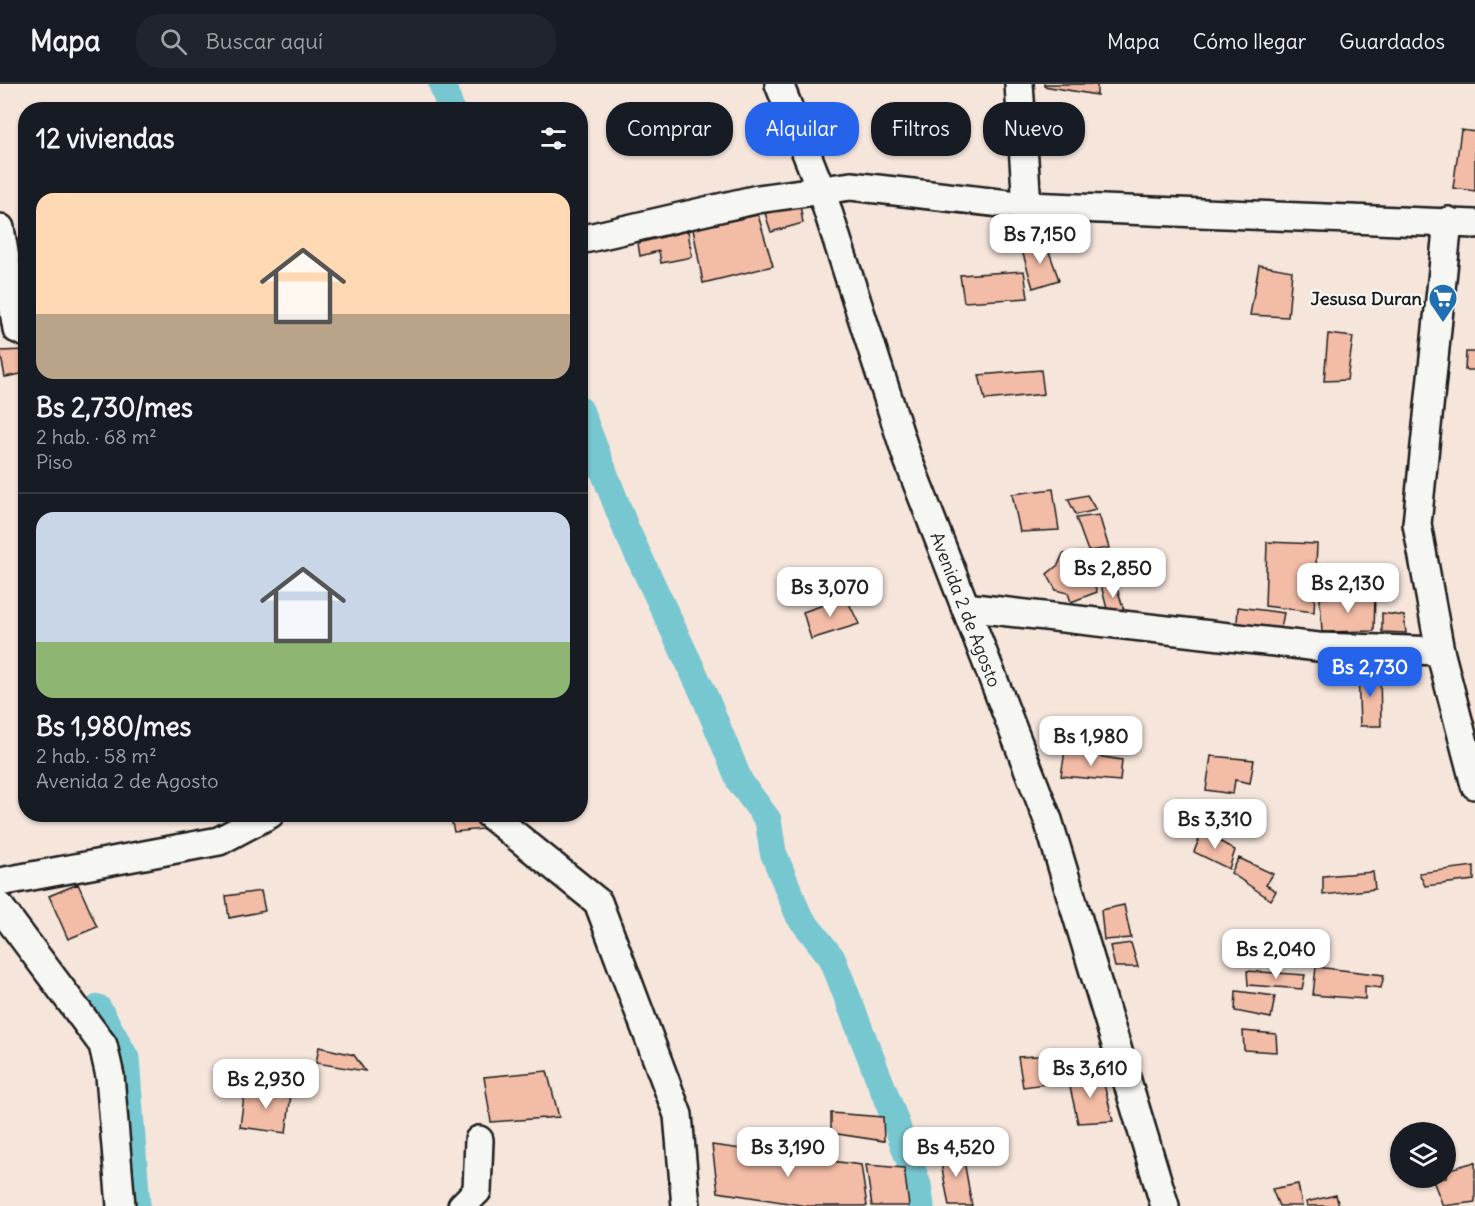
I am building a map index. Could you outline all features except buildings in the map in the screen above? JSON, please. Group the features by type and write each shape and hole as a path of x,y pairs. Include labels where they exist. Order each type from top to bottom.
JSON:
{"street":[{"name":"Avenida 2 de Agosto","path":"779,84 821,190 907,457 1048,820 1165,1206"},
{"path":"1019,84 1027,206"},
{"path":"588,238 758,199 851,186 1027,206 1448,221 1475,224"},
{"path":"1448,221 1417,524 1440,651 1475,785"},
{"path":"0,228 18,329"},
{"path":"965,607 1318,647 1440,651"},
{"path":"0,882 219,841 255,822"},
{"path":"499,822 598,902 678,1115 686,1206"},
{"path":"0,907 103,1045 110,1076 121,1206"},
{"path":"462,1206 477,1191 479,1140"}],"waterway":[{"path":"442,84 448,102"},
{"path":"588,431 626,529 705,697 740,782 768,820 773,852 799,916 832,958 892,1112 918,1185 921,1206"},
{"path":"98,1008 126,1058 137,1206"}],"place":[{"name":"Jesusa Duran","path":"1443,324"}]}
